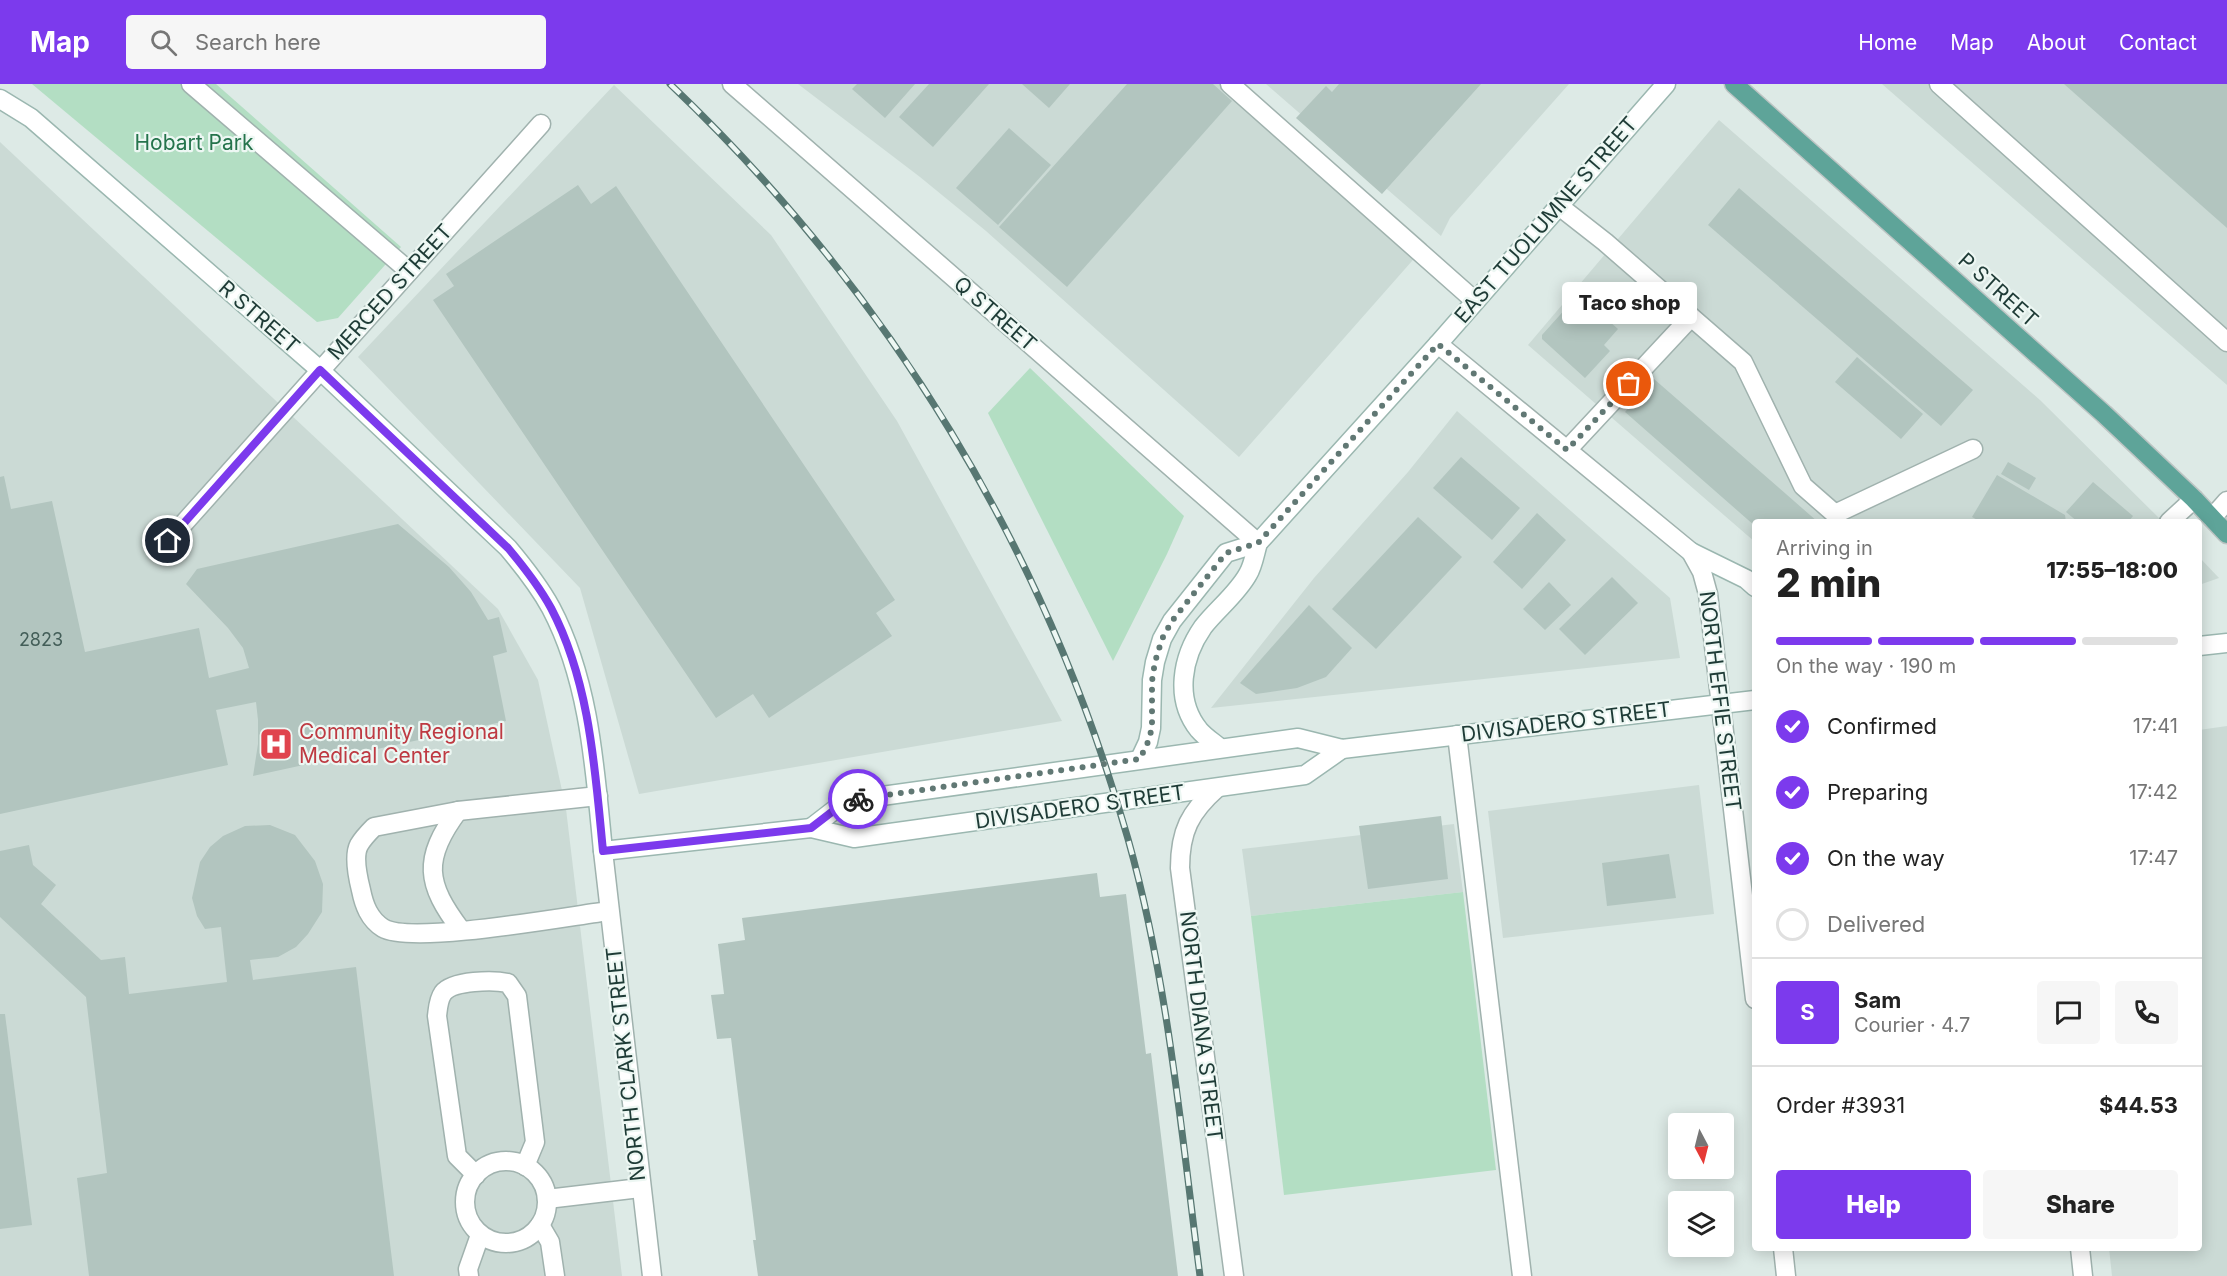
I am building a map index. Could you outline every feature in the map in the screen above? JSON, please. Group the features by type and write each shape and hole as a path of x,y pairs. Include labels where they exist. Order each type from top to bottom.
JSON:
{"main road":[{"name":"P STREET","path":"1734,84 2104,414 2227,534"}],"street":[{"path":"191,84 410,271"},
{"name":"Q STREET","path":"732,84 1258,543"},
{"path":"1230,84 1475,301"},
{"name":"EAST TUOLUMNE STREET","path":"1220,748 1200,731 1191,718 1185,705 1183,675 1188,655 1203,628 1249,574 1258,543 1438,344 1666,84"},
{"path":"1939,84 2227,342"},
{"name":"R STREET","path":"0,99 31,118 320,370 508,548 532,577 551,609 567,645 586,714 598,796 603,851"},
{"name":"MERCED STREET","path":"168,541 541,124"},
{"path":"1559,206 1605,242 1743,362 1803,486 1835,514 1973,448"},
{"path":"1567,450 1691,317"},
{"name":"NORTH EFFIE STREET","path":"1438,344 1691,552 1702,572 1708,594 1722,703 1752,972"},
{"path":"2172,519 2193,499"},
{"path":"2212,518 2227,501"},
{"path":"1140,759 1152,728 1152,681 1162,639 1172,621 1226,553 1258,543"},
{"path":"1691,552 1746,579 1752,584"},
{"path":"2202,646 2227,643"},
{"name":"DIVISADERO STREET","path":"811,828 846,801 1220,748 1298,738 1342,749 1752,700"},
{"path":"1457,735 1522,1276"},
{"name":"DIVISADERO STREET","path":"603,851 811,828 854,838 1217,788 1305,775 1342,749"},
{"name":"NORTH DIANA STREET","path":"1217,788 1191,816 1184,832 1180,868 1234,1276"},
{"path":"598,796 458,811 374,827 359,845 357,857 361,889 369,916 384,928 405,933 461,930 609,911"},
{"path":"458,811 441,833 434,853 432,872 443,907 461,930"},
{"name":"NORTH CLARK STREET","path":"603,851 640,1188 652,1276"},
{"path":"476,1175 457,1156 437,1016 444,992 454,985 498,981 508,983 517,996 535,1143 525,1166"},
{"path":"499,1162 513,1162 525,1166 536,1175 547,1199 546,1212 540,1225 531,1235 506,1244 480,1235 471,1225 466,1212 465,1199 468,1186 487,1166 499,1162"},
{"path":"547,1199 640,1188"},
{"path":"540,1225 550,1242 555,1276"},
{"path":"468,1276 468,1269 480,1235"},
{"path":"1783,1251 1786,1276"},
{"path":"2080,1251 2083,1276"}],"shaded area":[{"path":"798,84 1244,84 1427,244 1239,457 986,231 920,177"},
{"path":"1266,84 1569,84 1450,218 1441,236"},
{"path":"1882,84 2227,84 2227,385"},
{"path":"614,85 771,235 897,421 1062,721 639,794 580,588 358,357"},
{"path":"1719,120 2040,400 2160,519 1752,519 1752,539 1528,345"},
{"name":"Community Regional Medical Center","path":"0,142 498,609 538,680 566,809 622,1276 0,1276"},
{"path":"1457,411 1670,598 1680,658 1211,708 1314,578 1408,472"},
{"path":"2202,560 2219,578 2202,584"},
{"path":"2227,726 2227,1276 2112,1276 2109,1251 2202,1251 2202,730"},
{"path":"1699,785 1714,914 1503,938 1488,811"},
{"path":"1454,824 1463,892 1251,916 1242,849"}],"green space":[{"name":"Hobart Park","path":"32,84 216,84 401,247 338,318 317,322"},
{"path":"1030,368 1184,516 1113,661 988,413"},
{"path":"1463,892 1496,1170 1284,1195 1251,916"}],"building":[{"path":"857,84 915,84 885,118 852,89"},
{"path":"929,84 989,84 933,147 899,117"},
{"path":"1022,84 1070,84 1049,108"},
{"path":"1127,84 1213,84 1232,101 1067,287 999,227"},
{"path":"1339,84 1481,84 1382,194 1296,118 1326,86 1332,92"},
{"path":"2064,84 2227,84 2227,228"},
{"path":"1009,128 1051,165 998,225 956,188"},
{"path":"578,185 591,204 616,186 895,600 876,613 892,636 769,718 753,694 716,718 433,300 454,286 446,274"},
{"path":"1739,188 1973,390 1941,426 1708,225"},
{"path":"1585,287 1606,307 1600,313 1618,329 1604,345 1610,351 1585,378 1542,339 1542,335"},
{"path":"1857,357 1923,414 1901,439 1835,382"},
{"path":"1654,379 1815,519 1752,519 1752,523 1625,412"},
{"path":"1461,457 1520,508 1492,540 1433,488"},
{"path":"2008,462 2036,478 2029,490 2001,474"},
{"path":"1997,475 2065,515 2066,519 1976,519 1972,517"},
{"path":"4,476 11,509 52,501 85,652 199,628 209,678 249,668 243,648 228,628 186,584 197,569 398,524 449,567 471,592 488,620 499,617 507,652 493,656 506,721 253,776 258,744 256,702 216,710 228,765 0,814 0,477"},
{"path":"2093,482 2133,516 2130,519 2074,519 2066,512"},
{"path":"1537,513 1566,540 1522,589 1493,562"},
{"path":"1418,517 1462,557 1376,649 1332,609"},
{"path":"1612,577 1638,603 1585,655 1559,629"},
{"path":"1549,582 1571,605 1545,630 1523,609"},
{"path":"1309,605 1352,648 1326,677 1297,688 1256,694 1240,683"},
{"path":"1441,816 1448,879 1368,889 1359,826"},
{"path":"270,825 295,835 315,861 323,884 322,912 308,934 296,947 278,957 250,960 253,980 356,967 394,1276 89,1276 77,1178 107,1173 86,997 0,917 0,851 29,845 33,865 56,885 41,904 101,960 125,957 129,994 227,982 221,927 205,929 197,916 192,898 200,862 210,847 223,836 245,826"},
{"path":"1669,854 1676,898 1607,906 1602,863"},
{"path":"1097,873 1100,897 1126,894 1146,1054 1151,1053 1178,1276 758,1276 753,1240 756,1240 731,1038 717,1039 711,995 724,994 718,944 745,940 742,918"},
{"path":"0,1014 5,1014 32,1225 0,1229"}],"railway":[{"path":"670,84 749,164 822,249 889,338 950,430 1004,527 1052,628 1093,732 1128,839 1142,893 1172,1056 1200,1276"}],"way so far":[{"path":"858,799 1106,766 1140,759 1152,728 1152,681 1155,662 1162,639 1172,621 1226,553 1258,543 1438,344 1567,450 1629,384"}],"place":[{"name":"Taco shop","path":"1629,384"},
{"name":"Community Regional Medical Center","path":"276,744"}],"route":[{"path":"168,541 320,370 508,548 532,577 551,609 567,645 586,714 598,796 603,851 811,828 846,801 858,799"}]}
